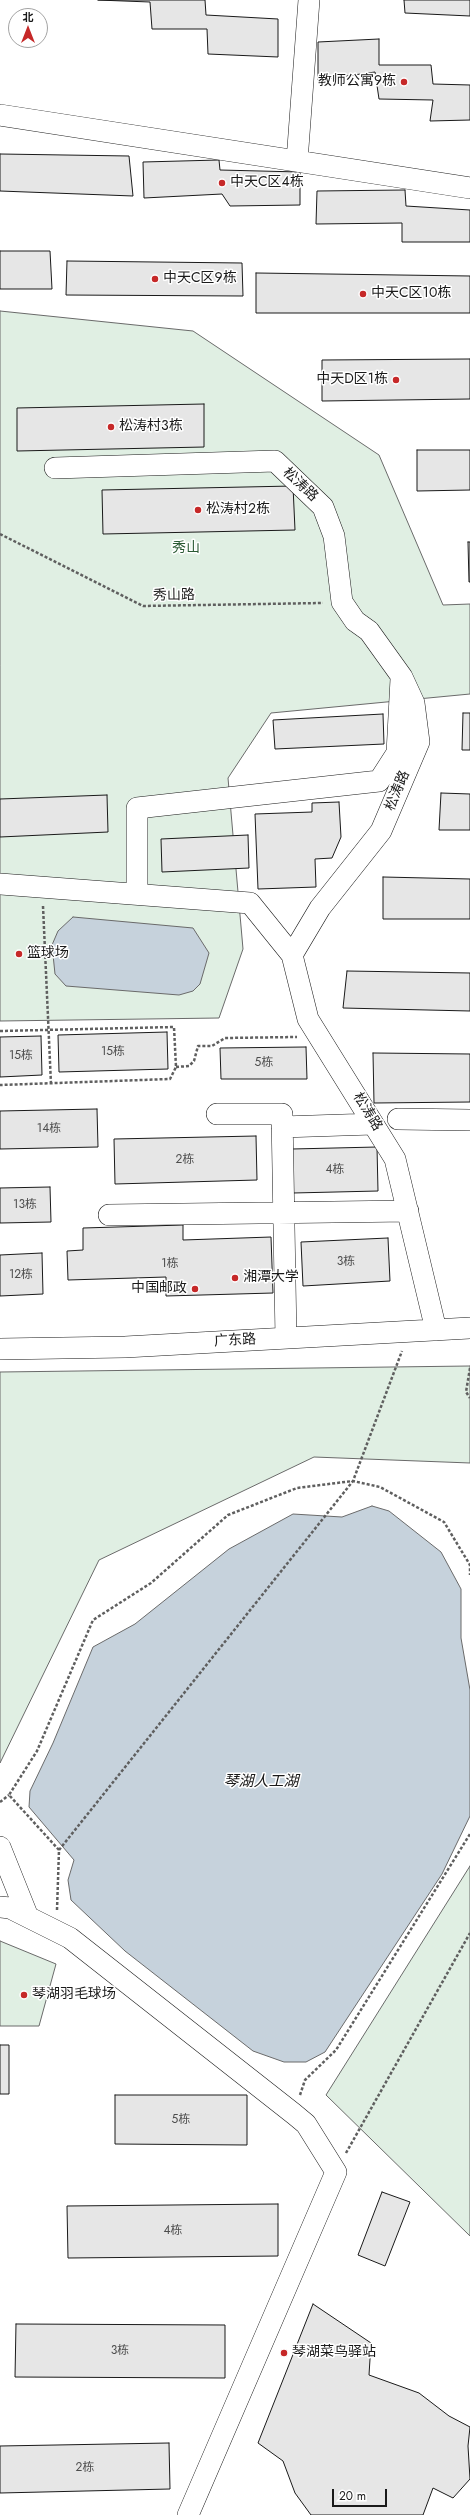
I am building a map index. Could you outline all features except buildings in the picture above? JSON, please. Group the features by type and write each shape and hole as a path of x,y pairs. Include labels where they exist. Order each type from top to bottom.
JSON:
{"street":[{"path":"297,161 309,0"},
{"path":"0,115 470,188"},
{"name":"松涛路","path":"55,468 275,461 324,507 334,536 342,602 355,621 369,631 402,677 414,702 419,742 381,832 320,908 292,955 308,1019 395,1159 436,1330"},
{"path":"137,894 137,808 379,781 397,753 402,677"},
{"path":"0,884 250,903 292,955"},
{"path":"217,1114 282,1114 286,1338"},
{"path":"398,1119 470,1120"},
{"path":"282,1127 374,1124"},
{"path":"109,1215 408,1210"},
{"name":"广东路","path":"0,1349 125,1346 470,1328"},
{"path":"2,1860 28,1917"},
{"path":"0,1907 10,1908 70,1938 294,2114 306,2124 336,2172 188,2515"}],"path":[{"name":"秀山路","path":"0,534 144,606 342,602"},
{"path":"43,887 51,1084"},
{"path":"0,1031 174,1027 176,1067 170,1079 0,1085"},
{"path":"176,1067 189,1066 194,1062 198,1046 212,1046 225,1038 319,1036"},
{"path":"59,1932 56,1907 59,1850 353,1481 402,1348"},
{"path":"470,1368 466,1392 470,1398"},
{"path":"0,1802 9,1795 37,1751 93,1620 151,1583 228,1515 297,1488 353,1481 380,1487 444,1522 470,1565 470,1575"},
{"path":"9,1795 59,1850"},
{"path":"294,2114 305,2080 336,2050 470,1834"},
{"path":"336,2172 470,1934"}],"green space":[{"name":"秀山","path":"0,311 193,331 379,455 443,605 470,604 470,694 271,713 228,778 243,949 219,1018 0,1021"},
{"path":"470,1366 470,1463 314,1457 99,1560 0,1763 0,1372"},
{"path":"470,1866 470,2236 326,2095"},
{"name":"琴湖羽毛球场","path":"0,1941 56,1964 39,2026 0,2026"}],"water":[{"path":"73,917 193,928 209,953 200,984 193,991 179,995 66,986 55,974 52,945 58,931"},
{"name":"琴湖人工湖","path":"372,1506 389,1511 441,1552 461,1589 461,1638 470,1690 470,1816 442,1874 325,2052 306,2062 284,2062 253,2051 125,1951 71,1900 68,1880 74,1860 29,1807 30,1791 53,1743 93,1647 135,1624 229,1549 293,1514 342,1517"}],"place":[{"name":"教师公寓9栋","path":"404,82"},
{"name":"中天C区4栋","path":"222,183"},
{"name":"中天C区9栋","path":"155,279"},
{"name":"中天C区10栋","path":"363,294"},
{"name":"中天D区1栋","path":"396,380"},
{"name":"松涛村3栋","path":"111,427"},
{"name":"松涛村2栋","path":"198,510"},
{"name":"篮球场","path":"19,954"},
{"name":"湘潭大学","path":"235,1278"},
{"name":"中国邮政","path":"195,1289"},
{"name":"琴湖羽毛球场","path":"24,1995"},
{"name":"琴湖菜鸟驿站","path":"284,2353"}]}
